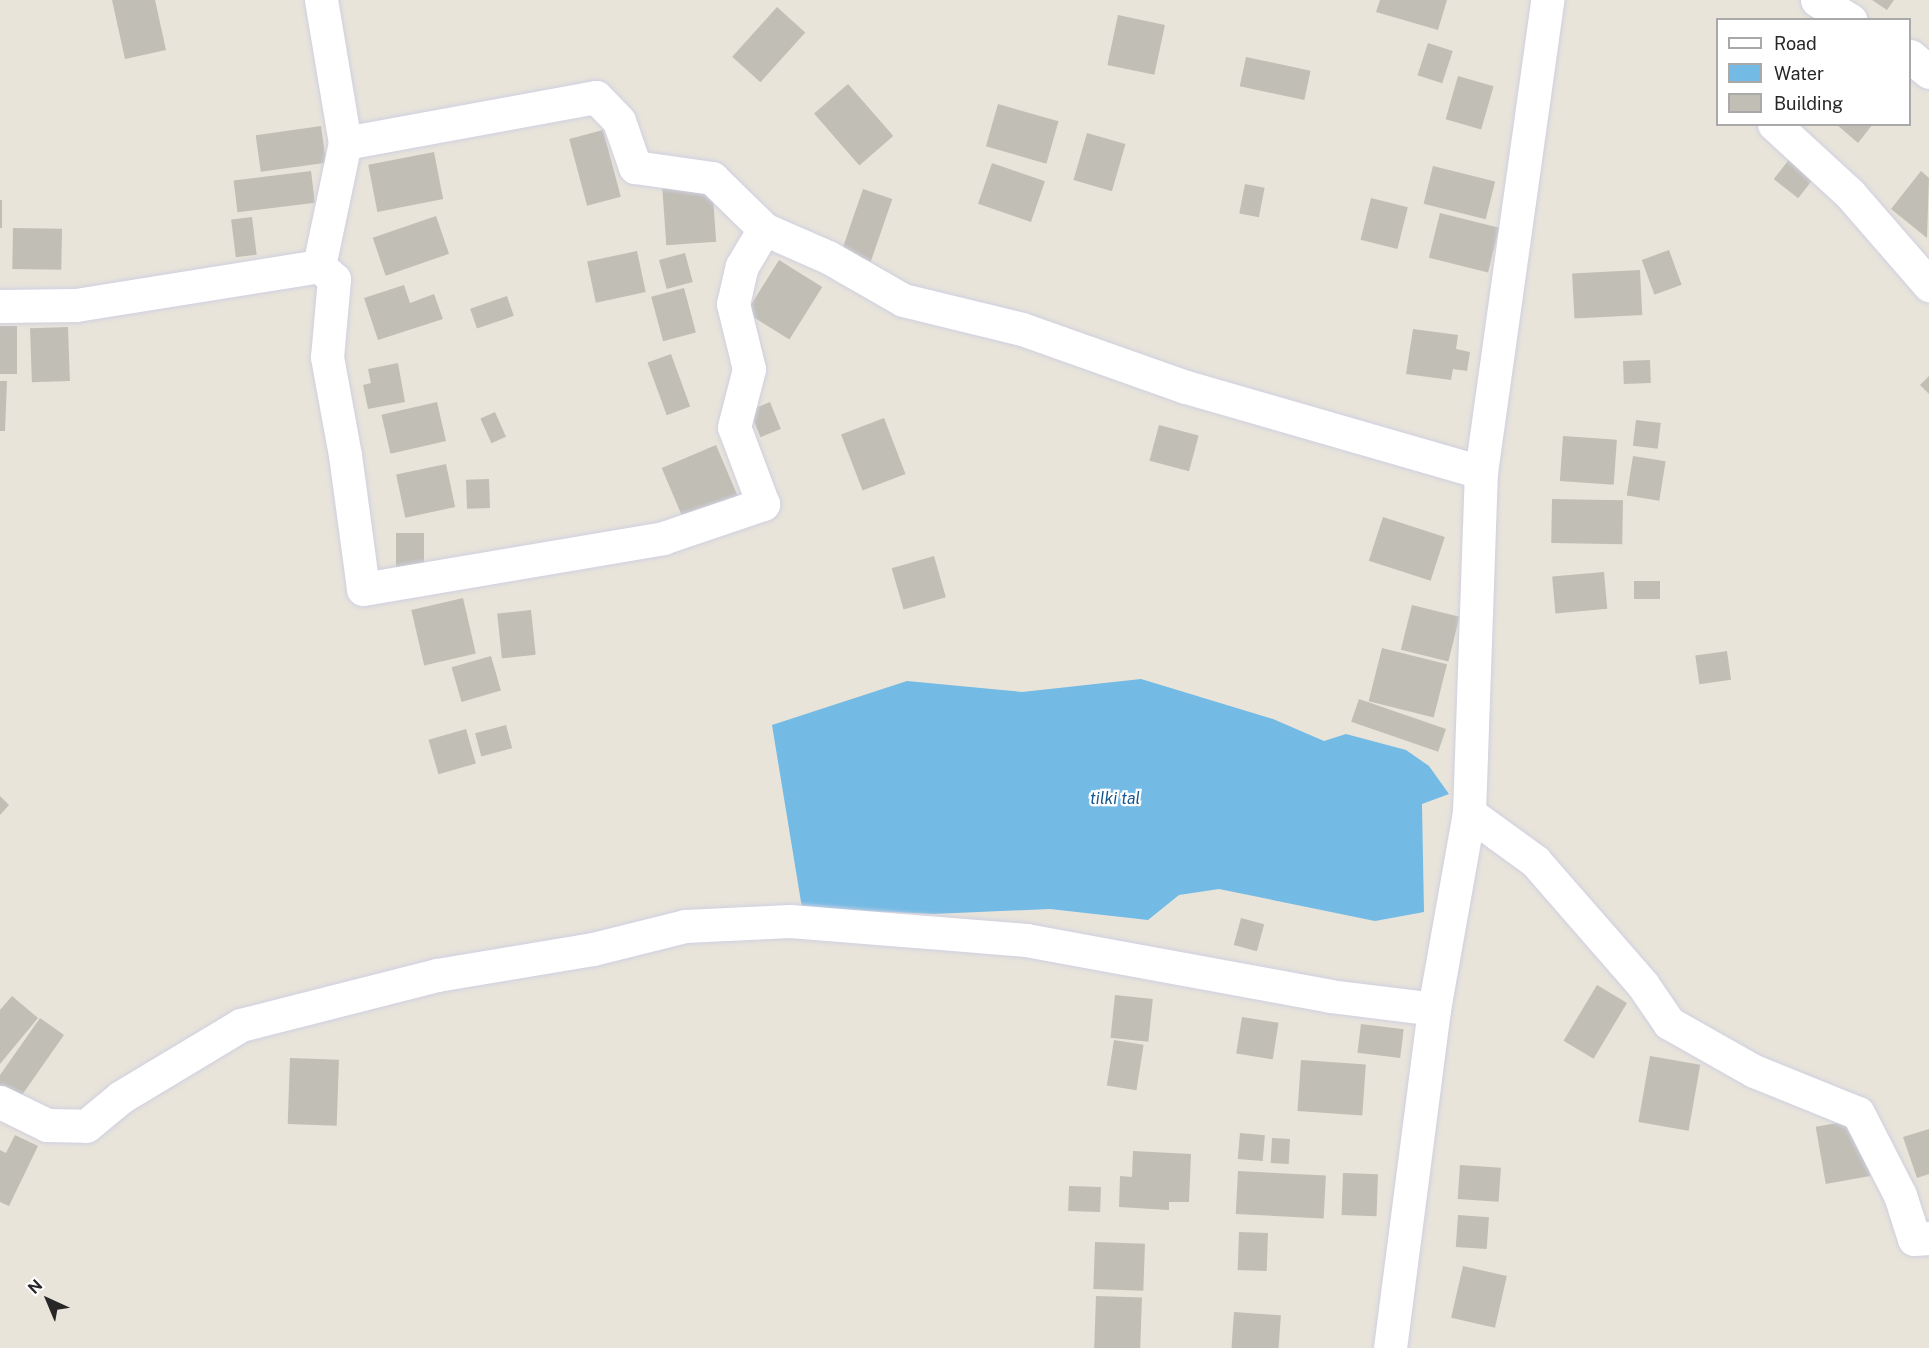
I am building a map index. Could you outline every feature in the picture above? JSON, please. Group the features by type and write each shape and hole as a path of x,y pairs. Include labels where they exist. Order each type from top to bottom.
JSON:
{"street":[{"path":"319,266 345,143 321,0"},
{"path":"1390,1348 1434,1010 1469,813 1481,472 1547,0"},
{"path":"1911,57 1929,72"},
{"path":"345,143 596,97 619,121 635,167 712,178 764,230 828,257 903,300 1022,329 1186,387 1481,472"},
{"path":"1776,126 1850,195 1929,285"},
{"path":"319,266 334,279 327,357 345,455 363,589 663,538 763,504 734,427 749,369 733,304 742,266 764,230"},
{"path":"0,306 76,305 319,266"},
{"path":"1469,813 1535,861 1643,985 1670,1023 1754,1071 1858,1113 1900,1195 1914,1239 1929,1238"},
{"path":"0,1102 47,1125 86,1126 121,1097 242,1025 437,975 593,950 685,926 790,921 1026,940 1329,996 1434,1010"}],"water":[{"name":"tilki tal","path":"1141,679 1273,719 1324,741 1346,734 1406,750 1429,766 1449,794 1422,804 1424,912 1375,921 1219,889 1179,895 1148,920 1050,909 933,914 802,908 772,725 907,681 1022,692"}],"building":[{"path":"112,0 155,0 166,50 125,59"},
{"path":"1380,0 1447,0 1438,30 1376,12"},
{"path":"1872,0 1894,0 1887,10"},
{"path":"777,7 805,32 760,82 732,57"},
{"path":"1118,15 1165,25 1154,75 1107,65"},
{"path":"1428,43 1453,51 1442,83 1417,75"},
{"path":"1246,57 1311,71 1304,100 1240,86"},
{"path":"1458,76 1494,86 1481,129 1446,119"},
{"path":"848,84 893,136 859,166 814,114"},
{"path":"998,104 1059,121 1046,164 986,146"},
{"path":"321,126 326,163 261,172 256,135"},
{"path":"1838,126 1871,126 1858,143"},
{"path":"603,130 621,197 587,206 569,139"},
{"path":"1087,133 1125,144 1112,191 1073,180"},
{"path":"434,152 443,199 377,212 368,165"},
{"path":"1791,157 1815,176 1798,198 1774,179"},
{"path":"992,163 1045,181 1031,222 978,204"},
{"path":"1433,166 1495,181 1486,219 1424,204"},
{"path":"311,171 315,203 237,212 234,181"},
{"path":"1921,171 1929,178 1927,238 1891,209"},
{"path":"712,182 716,242 666,245 662,185"},
{"path":"1245,184 1265,188 1259,217 1239,213"},
{"path":"863,189 892,199 871,261 842,251"},
{"path":"1371,198 1408,207 1397,249 1361,240"},
{"path":"0,200 2,200 2,228 0,228"},
{"path":"1440,213 1499,228 1488,272 1429,258"},
{"path":"436,216 449,254 386,276 373,238"},
{"path":"252,217 257,255 236,257 231,220"},
{"path":"13,228 62,229 61,270 12,269"},
{"path":"1669,250 1682,285 1654,295 1642,260"},
{"path":"637,251 646,292 596,303 587,262"},
{"path":"685,253 693,282 667,289 659,260"},
{"path":"779,260 822,287 789,340 746,313"},
{"path":"1640,270 1642,315 1574,318 1572,274"},
{"path":"404,285 410,303 434,294 443,319 378,340 364,298"},
{"path":"684,288 696,332 663,341 651,297"},
{"path":"507,296 514,316 477,329 470,309"},
{"path":"0,326 17,326 17,374 0,374"},
{"path":"68,327 70,381 32,382 30,328"},
{"path":"1413,329 1458,335 1456,349 1470,352 1467,371 1453,369 1451,380 1406,374"},
{"path":"671,354 690,407 667,415 648,363"},
{"path":"1650,360 1651,383 1624,384 1623,361"},
{"path":"398,363 405,402 368,409 363,385 371,383 368,369"},
{"path":"1929,376 1929,394 1920,385"},
{"path":"0,381 7,381 5,431 0,431"},
{"path":"437,402 446,441 390,454 381,415"},
{"path":"770,402 781,429 760,437 750,410"},
{"path":"495,412 506,437 491,443 480,419"},
{"path":"884,418 906,474 863,490 841,434"},
{"path":"1636,420 1661,423 1658,449 1633,446"},
{"path":"1159,425 1199,436 1189,471 1149,461"},
{"path":"1563,436 1617,440 1614,485 1560,481"},
{"path":"716,445 738,497 684,520 662,468"},
{"path":"1633,456 1666,461 1659,501 1627,496"},
{"path":"446,464 455,507 405,518 396,475"},
{"path":"489,479 490,508 467,509 466,480"},
{"path":"1552,499 1623,500 1622,544 1551,543"},
{"path":"1383,517 1445,537 1431,581 1369,561"},
{"path":"396,533 424,533 424,575 396,575"},
{"path":"934,556 946,597 904,609 892,568"},
{"path":"1604,572 1607,609 1555,613 1552,577"},
{"path":"1634,581 1660,581 1660,599 1634,599"},
{"path":"463,598 476,654 424,665 411,610"},
{"path":"1412,605 1460,617 1448,661 1401,650"},
{"path":"531,610 536,655 502,658 497,614"},
{"path":"1382,648 1447,664 1434,718 1369,701"},
{"path":"1727,651 1731,680 1699,684 1695,655"},
{"path":"491,656 501,691 462,702 452,667"},
{"path":"1359,699 1446,729 1438,752 1351,722"},
{"path":"506,725 512,748 481,756 475,733"},
{"path":"466,729 476,764 438,774 429,740"},
{"path":"0,796 9,805 0,815"},
{"path":"1241,918 1264,924 1257,951 1234,945"},
{"path":"1597,985 1627,1003 1594,1059 1564,1041"},
{"path":"1115,995 1153,999 1148,1042 1111,1038"},
{"path":"12,996 38,1018 0,1064 0,1010"},
{"path":"1242,1017 1279,1023 1273,1059 1236,1054"},
{"path":"40,1018 64,1035 15,1105 0,1095 0,1075"},
{"path":"1361,1024 1404,1029 1400,1058 1357,1053"},
{"path":"1114,1040 1144,1045 1136,1090 1107,1085"},
{"path":"1650,1056 1700,1065 1689,1131 1638,1122"},
{"path":"290,1058 339,1060 337,1126 288,1124"},
{"path":"1301,1060 1366,1065 1362,1115 1297,1111"},
{"path":"1860,1119 1870,1176 1826,1184 1816,1127"},
{"path":"1929,1129 1929,1174 1917,1178 1903,1137"},
{"path":"1240,1133 1265,1135 1263,1161 1238,1159"},
{"path":"15,1135 38,1146 9,1206 0,1202 0,1150 6,1153"},
{"path":"1272,1138 1290,1139 1289,1164 1271,1163"},
{"path":"1133,1151 1191,1154 1189,1202 1169,1202 1169,1210 1119,1207 1120,1176 1132,1177"},
{"path":"1460,1165 1501,1168 1499,1202 1458,1199"},
{"path":"1238,1171 1326,1176 1324,1219 1236,1214"},
{"path":"1343,1173 1378,1174 1377,1216 1342,1215"},
{"path":"1069,1186 1101,1187 1100,1212 1068,1211"},
{"path":"1458,1215 1489,1217 1487,1249 1456,1247"},
{"path":"1239,1232 1268,1233 1267,1271 1238,1270"},
{"path":"1095,1242 1145,1244 1143,1291 1093,1289"},
{"path":"1463,1266 1507,1276 1495,1328 1451,1318"},
{"path":"1096,1296 1142,1298 1140,1348 1094,1348"},
{"path":"1234,1312 1281,1315 1279,1348 1231,1348"}]}
